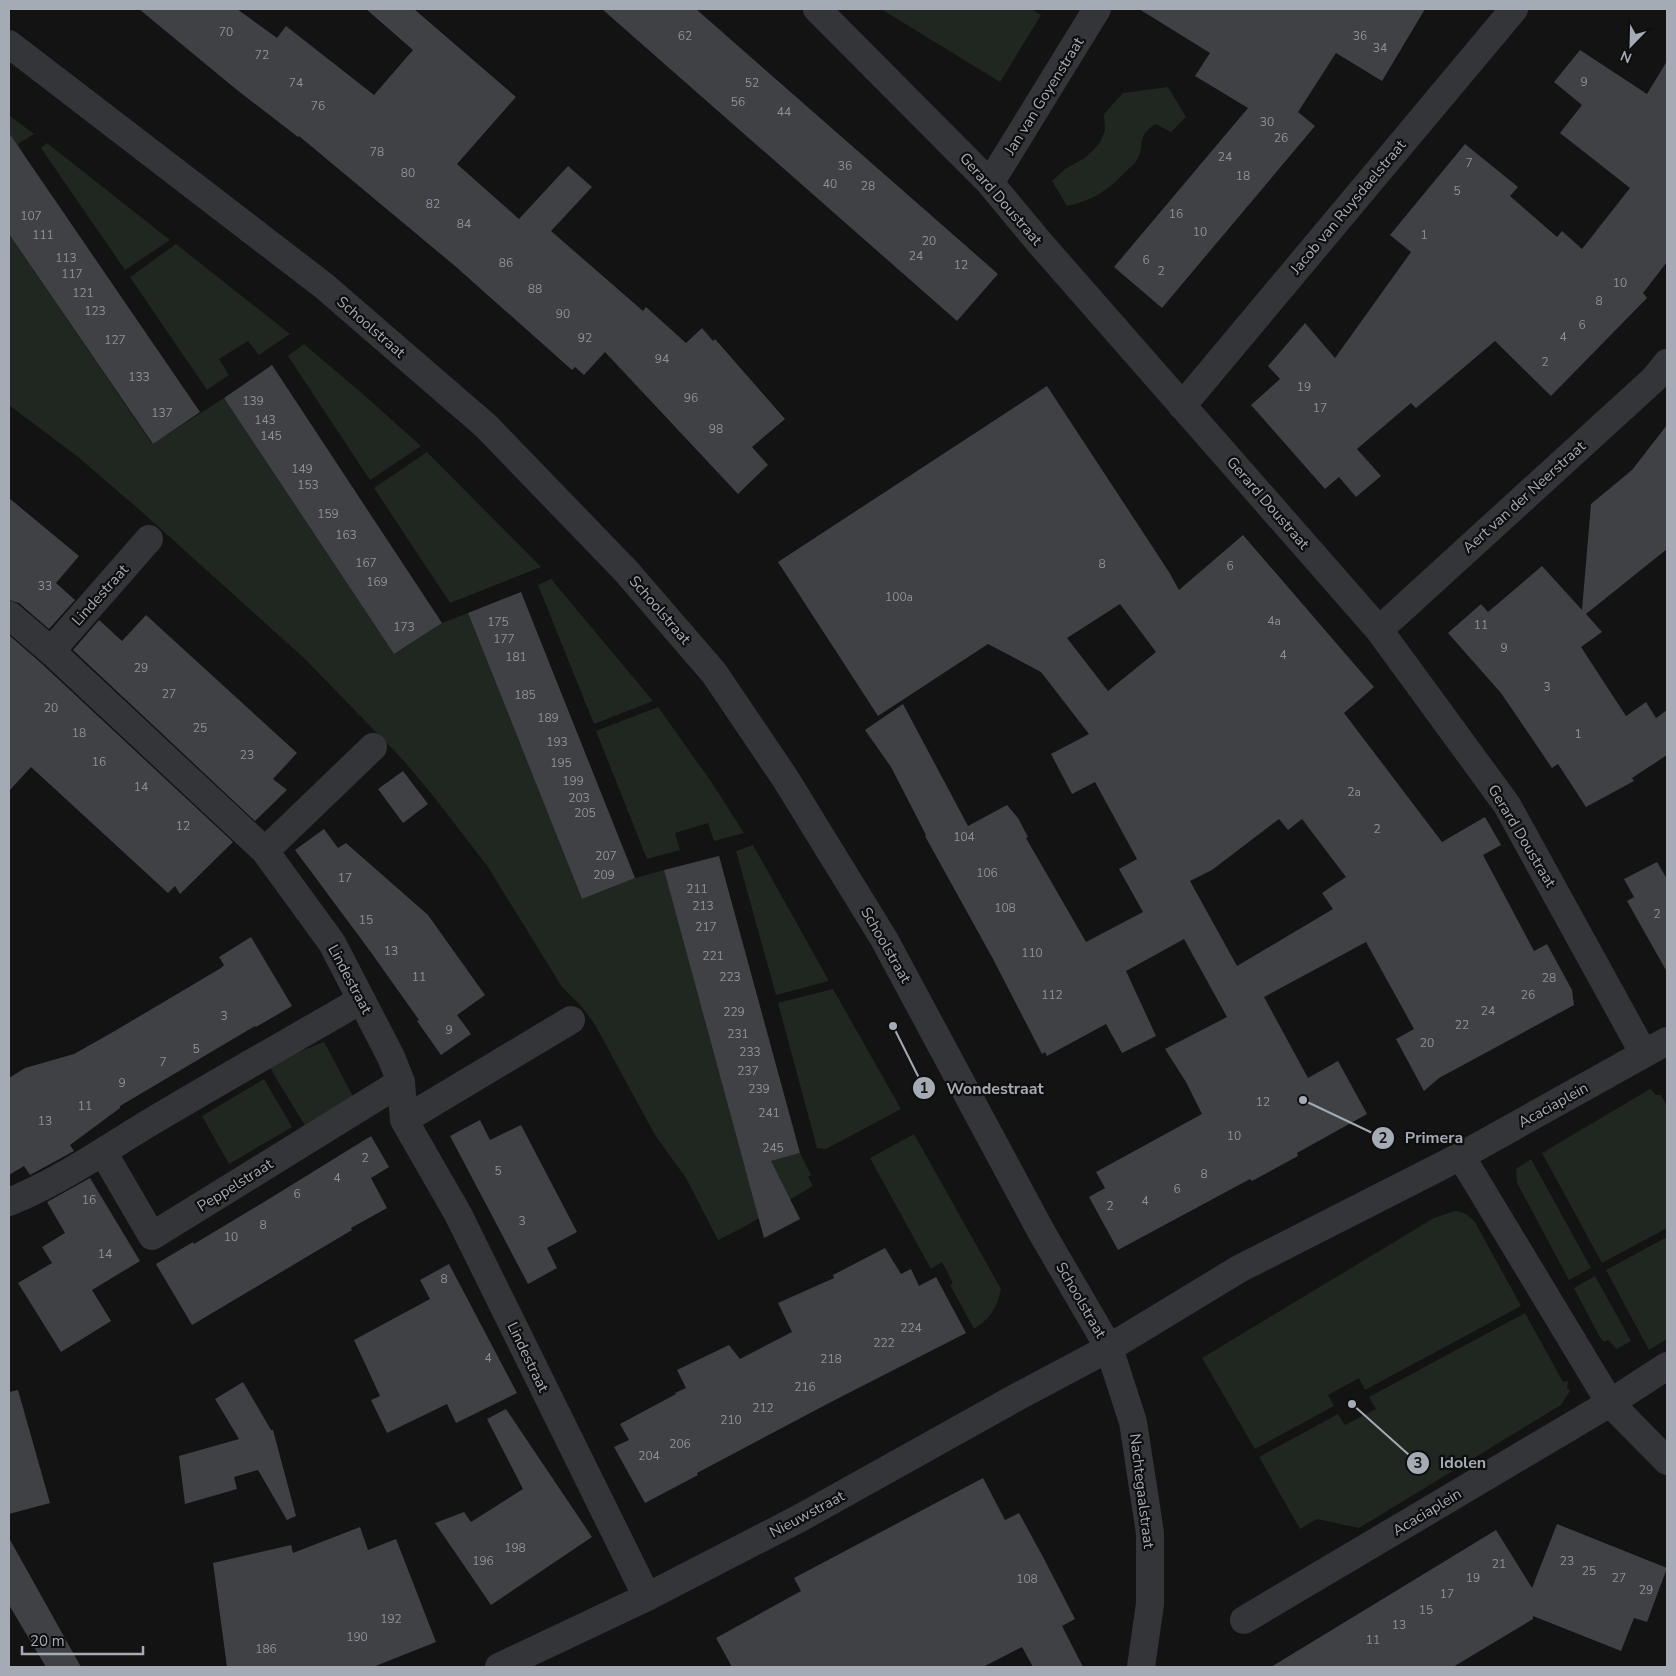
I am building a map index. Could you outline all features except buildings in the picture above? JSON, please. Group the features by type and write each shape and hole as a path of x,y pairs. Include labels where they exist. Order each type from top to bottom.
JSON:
{"street":[{"name":"Gerard Doustraat","path":"817,9 990,183 1039,242 1379,630 1507,805 1644,1054"},
{"name":"Jan van Goyenstraat","path":"990,183 1097,9"},
{"name":"Jacob van Ruysdaelstraat","path":"1182,406 1514,9"},
{"name":"Schoolstraat","path":"9,44 324,286 486,426 626,571 714,673 785,778 884,940 1042,1233 1109,1348"},
{"name":"Aert van der Neerstraat","path":"1379,630 1654,379 1667,363"},
{"name":"Lindestraat","path":"51,651 149,539"},
{"name":"Lindestraat","path":"9,615 51,651 265,851 332,943 391,1057 401,1082 404,1120 458,1214 646,1598"},
{"path":"265,851 373,747"},
{"path":"9,1202 103,1152 153,1120 361,1000"},
{"path":"404,1120 571,1020"},
{"name":"Acaciaplein","path":"1109,1348 1239,1269 1461,1156 1667,1041"},
{"name":"Peppelstraat","path":"103,1152 152,1236 401,1082"},
{"path":"1461,1156 1610,1403 1667,1462"},
{"name":"Nieuwstraat","path":"499,1667 646,1598 802,1517 1109,1348"},
{"name":"Nachtegaalstraat","path":"1109,1348 1133,1422 1150,1533 1150,1604 1141,1667"},
{"name":"Acaciaplein","path":"1244,1620 1610,1403 1667,1366"}],"shaded area":[{"path":"881,9 1031,9 1041,15 1000,82"},
{"path":"1168,87 1186,117 1171,132 1156,124 1150,128 1143,137 1140,155 1137,160 1120,178 1100,194 1067,206 1052,181 1065,169 1085,158 1099,144 1105,131 1104,114 1123,93"},
{"path":"10,116 34,134 18,144 26,158 9,170 9,118"},
{"path":"47,143 170,240 125,270 41,148"},
{"path":"9,234 152,444 224,398 394,654 442,623 468,613 582,899 635,878 664,870 745,1168 800,1153 811,1175 808,1177 813,1186 718,1240 686,1178 655,1135 594,1023 581,1006 562,987 488,867 404,761 305,659 142,512 78,457 9,405"},
{"path":"176,244 290,334 259,355 248,341 219,359 229,375 207,390 130,277"},
{"path":"304,344 421,446 370,480 288,356"},
{"path":"427,452 541,567 450,603 374,488"},
{"path":"551,579 653,701 594,724 538,585"},
{"path":"658,707 710,780 744,833 714,841 708,823 675,833 680,850 647,859 596,731"},
{"path":"753,845 829,981 776,995 736,851"},
{"path":"833,989 901,1109 826,1149 817,1148 778,1003"},
{"path":"324,1042 355,1100 307,1129 270,1068 291,1055"},
{"path":"264,1079 292,1127 229,1164 202,1116"},
{"path":"1650,1089 1656,1095 1661,1095 1667,1106 1667,1228 1602,1263 1542,1153"},
{"path":"914,1134 1001,1289 992,1312 974,1329 950,1285 953,1283 942,1262 931,1269 870,1158"},
{"path":"1531,1159 1591,1268 1569,1280 1517,1183 1516,1169"},
{"path":"1455,1211 1466,1214 1475,1222 1521,1306 1365,1390 1359,1378 1328,1395 1334,1406 1255,1449 1202,1358 1434,1218"},
{"path":"1667,1237 1667,1339 1649,1350 1606,1270"},
{"path":"1595,1276 1631,1341 1617,1349 1608,1340 1604,1342 1599,1336 1574,1288"},
{"path":"1525,1313 1563,1382 1568,1381 1567,1388 1570,1391 1561,1405 1359,1528 1317,1519 1300,1529 1259,1457 1338,1414 1345,1425 1376,1409 1369,1397"}],"place":[{"name":"Wondestraat","path":"893,1026"},
{"name":"Primera","path":"1303,1100"},
{"name":"Idolen","path":"1352,1404"}]}
